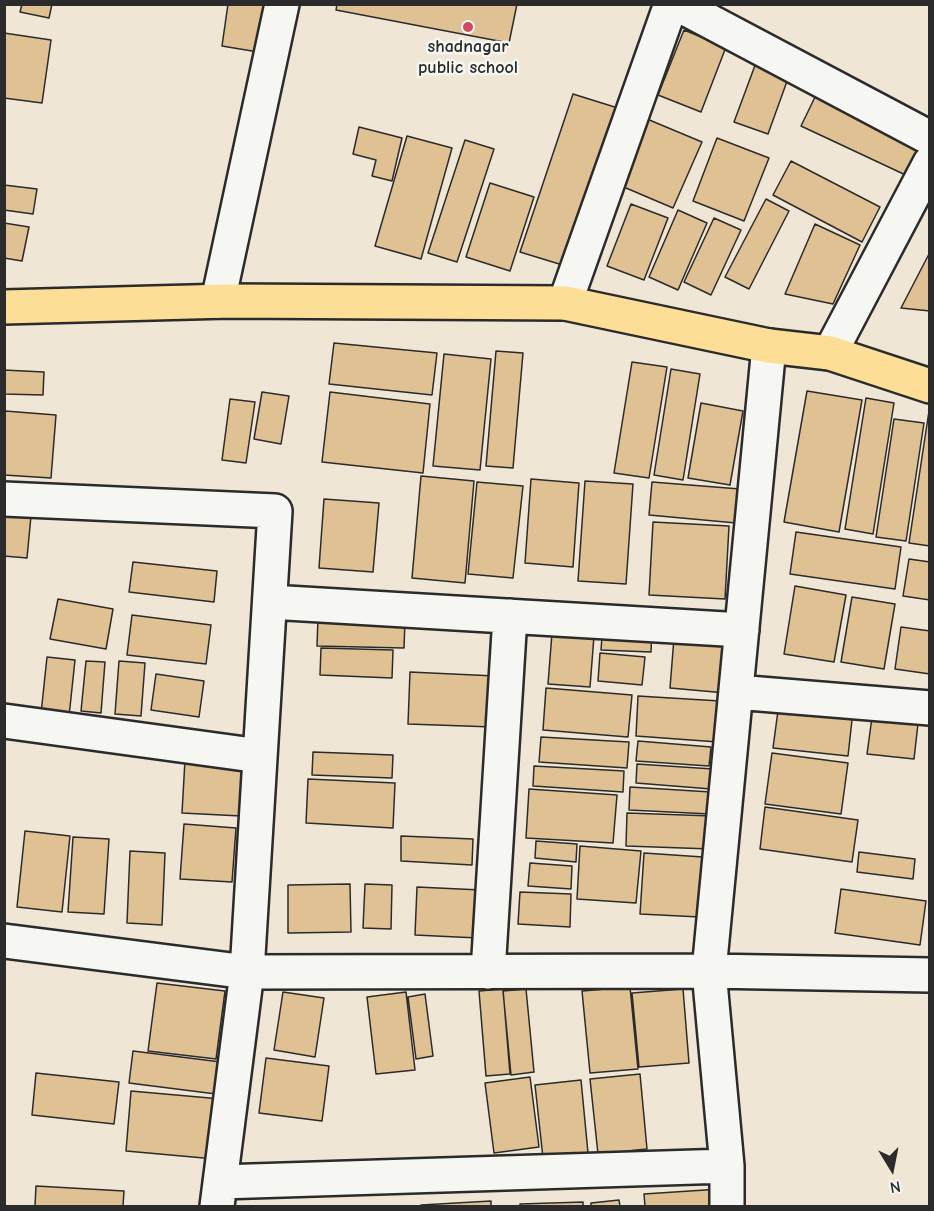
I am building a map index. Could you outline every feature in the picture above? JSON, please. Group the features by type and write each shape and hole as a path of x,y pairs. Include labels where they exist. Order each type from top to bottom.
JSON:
{"main road":[{"path":"4,307 218,301 564,303 769,346 830,353 930,386"}],"street":[{"path":"218,301 282,4"},
{"path":"564,303 671,4"},
{"path":"677,4 930,138"},
{"path":"830,353 930,163"},
{"path":"727,1206 727,1166 709,971 769,346"},
{"path":"4,499 275,511 247,972 219,1194 727,1166"},
{"path":"270,602 742,630"},
{"path":"488,972 510,616"},
{"path":"736,692 930,708"},
{"path":"4,721 260,756"},
{"path":"4,942 247,972 709,971 930,975"}],"building":[{"path":"22,4 52,4 49,18 20,12"},
{"path":"228,4 265,4 258,52 222,46"},
{"name":"shadnagar public school","path":"337,4 517,4 509,43 336,10"},
{"path":"684,30 726,47 701,112 658,95"},
{"path":"4,33 51,40 42,103 4,98"},
{"path":"757,60 790,73 768,134 734,122"},
{"path":"573,94 621,109 569,267 520,252"},
{"path":"816,95 927,146 912,178 801,126"},
{"path":"647,119 702,142 673,208 619,185"},
{"path":"359,127 402,138 392,181 372,176 376,160 353,154"},
{"path":"407,136 452,148 421,259 375,246"},
{"path":"717,138 769,158 744,221 693,201"},
{"path":"465,140 494,149 457,262 428,253"},
{"path":"791,161 880,207 862,242 773,195"},
{"path":"490,183 534,197 510,271 466,257"},
{"path":"4,185 37,189 33,214 4,210"},
{"path":"766,199 789,211 749,289 725,277"},
{"path":"631,204 668,218 644,280 607,266"},
{"path":"678,210 707,223 678,290 649,277"},
{"path":"714,218 741,230 711,295 684,282"},
{"path":"4,223 29,227 22,261 4,258"},
{"path":"815,224 860,245 833,304 785,294"},
{"path":"930,252 930,311 901,308"},
{"path":"334,343 437,353 432,395 329,384"},
{"path":"496,351 523,353 513,468 486,466"},
{"path":"444,354 491,359 480,470 433,466"},
{"path":"632,362 667,367 649,478 614,473"},
{"path":"671,369 700,374 683,480 654,475"},
{"path":"4,370 44,372 43,395 4,394"},
{"path":"807,391 862,400 839,532 784,522"},
{"path":"262,392 289,396 281,444 254,439"},
{"path":"330,392 430,404 423,473 322,462"},
{"path":"866,398 894,403 873,534 845,529"},
{"path":"230,399 255,402 246,463 222,460"},
{"path":"701,403 743,411 730,485 688,478"},
{"path":"5,411 56,415 51,478 4,475"},
{"path":"930,411 930,546 909,543"},
{"path":"894,419 924,423 906,541 876,537"},
{"path":"421,476 474,481 465,583 412,578"},
{"path":"531,479 579,483 573,567 525,563"},
{"path":"585,481 633,484 626,584 578,581"},
{"path":"477,482 523,486 513,578 468,574"},
{"path":"652,482 740,489 736,523 649,515"},
{"path":"324,499 379,503 373,572 319,568"},
{"path":"4,513 31,516 27,558 4,556"},
{"path":"653,522 729,526 725,599 649,595"},
{"path":"796,532 901,547 895,589 790,574"},
{"path":"909,559 930,562 930,600 903,596"},
{"path":"133,562 217,571 214,602 129,592"},
{"path":"795,586 846,595 834,662 784,654"},
{"path":"852,597 895,604 884,669 841,662"},
{"path":"58,599 113,609 106,649 50,639"},
{"path":"132,615 211,625 206,664 127,655"},
{"path":"318,618 405,620 404,648 317,646"},
{"path":"603,624 652,626 651,652 601,650"},
{"path":"901,627 930,631 930,674 895,669"},
{"path":"552,633 594,636 590,687 548,684"},
{"path":"674,638 729,642 726,693 670,688"},
{"path":"321,648 393,650 392,678 320,675"},
{"path":"600,653 645,657 642,685 598,681"},
{"path":"47,657 75,660 68,726 40,723"},
{"path":"86,661 105,662 101,713 81,711"},
{"path":"119,661 145,663 141,716 115,714"},
{"path":"410,672 495,676 493,727 408,724"},
{"path":"156,674 204,681 199,717 151,710"},
{"path":"546,688 632,695 628,737 543,730"},
{"path":"638,696 720,701 718,742 636,736"},
{"path":"779,703 853,711 848,756 773,748"},
{"path":"873,710 919,715 914,759 867,754"},
{"path":"541,737 629,742 627,768 539,762"},
{"path":"638,741 711,747 709,766 636,761"},
{"path":"313,752 393,755 392,778 312,775"},
{"path":"772,753 848,763 841,814 765,804"},
{"path":"185,760 245,764 241,816 182,813"},
{"path":"637,764 713,769 711,789 636,783"},
{"path":"534,766 624,771 623,792 533,786"},
{"path":"308,779 395,783 393,828 306,823"},
{"path":"630,787 711,792 710,814 629,810"},
{"path":"529,789 617,795 613,843 526,838"},
{"path":"765,807 858,820 852,862 760,849"},
{"path":"627,813 712,816 711,849 626,846"},
{"path":"184,824 236,828 232,882 180,879"},
{"path":"25,831 70,836 62,912 17,907"},
{"path":"401,836 473,839 472,865 401,861"},
{"path":"73,837 109,839 104,914 68,912"},
{"path":"536,841 577,844 576,862 535,858"},
{"path":"580,846 641,851 636,903 577,899"},
{"path":"130,851 165,853 162,925 127,923"},
{"path":"859,852 915,859 913,879 857,872"},
{"path":"644,853 703,857 700,917 640,914"},
{"path":"530,863 572,866 571,889 528,886"},
{"path":"350,884 351,932 288,933 288,885"},
{"path":"365,884 392,885 391,929 363,928"},
{"path":"417,887 481,890 478,938 415,935"},
{"path":"841,889 926,901 920,945 835,933"},
{"path":"520,892 571,894 570,927 518,924"},
{"path":"157,983 225,991 216,1059 148,1051"},
{"path":"630,987 638,1069 590,1073 582,991"},
{"path":"503,989 510,1074 486,1076 479,991"},
{"path":"526,989 534,1072 511,1075 503,991"},
{"path":"683,989 689,1063 639,1067 632,993"},
{"path":"283,992 324,998 315,1057 274,1050"},
{"path":"406,992 415,1070 376,1074 367,997"},
{"path":"425,994 433,1056 416,1059 408,997"},
{"path":"133,1051 221,1062 216,1094 129,1083"},
{"path":"266,1058 329,1066 322,1121 259,1113"},
{"path":"36,1073 119,1082 114,1124 32,1115"},
{"path":"640,1074 647,1149 598,1154 590,1079"},
{"path":"530,1077 539,1147 494,1153 485,1083"},
{"path":"581,1080 588,1153 543,1158 535,1085"},
{"path":"131,1091 221,1099 215,1159 126,1151"},
{"path":"36,1186 124,1191 123,1206 35,1206"},
{"path":"720,1189 721,1206 645,1206 644,1194"},
{"path":"619,1200 620,1206 591,1206 591,1203"},
{"path":"491,1201 491,1206 421,1206 421,1205"},
{"path":"583,1202 583,1206 520,1206 520,1204"}],"place":[{"name":"shadnagar public school","path":"468,27"}]}
